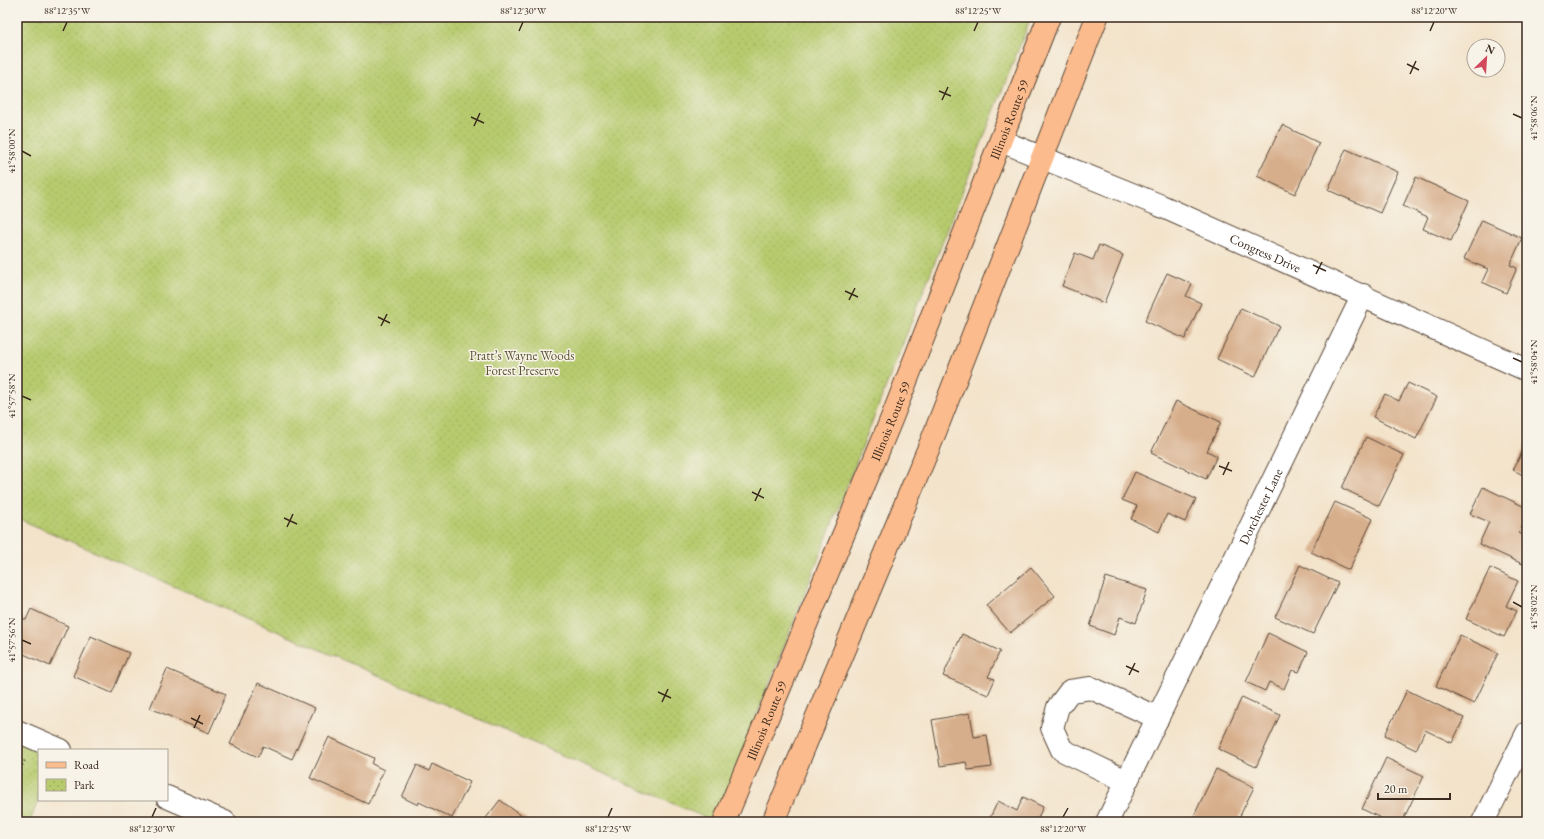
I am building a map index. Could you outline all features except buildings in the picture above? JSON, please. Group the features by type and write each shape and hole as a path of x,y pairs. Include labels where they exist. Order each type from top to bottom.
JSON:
{"main road":[{"name":"Illinois Route 59","path":"724,822 891,420 1049,17"},
{"path":"773,822 929,447 1097,17"}],"street":[{"name":"Congress Drive","path":"1001,141 1159,205 1363,295 1527,370"},
{"name":"Dorchester Lane","path":"1107,822 1363,295"},
{"path":"1126,781 1062,750 1052,728 1058,708 1070,691 1091,688 1158,718"},
{"path":"17,731 59,749"},
{"path":"1484,822 1527,734"},
{"path":"168,797 224,822"}],"green space":[{"name":"Pratt’s Wayne Woods Forest Preserve","path":"17,17 1031,17 715,822 17,518"},
{"path":"17,731 38,749 38,800 30,822 17,822"}]}
